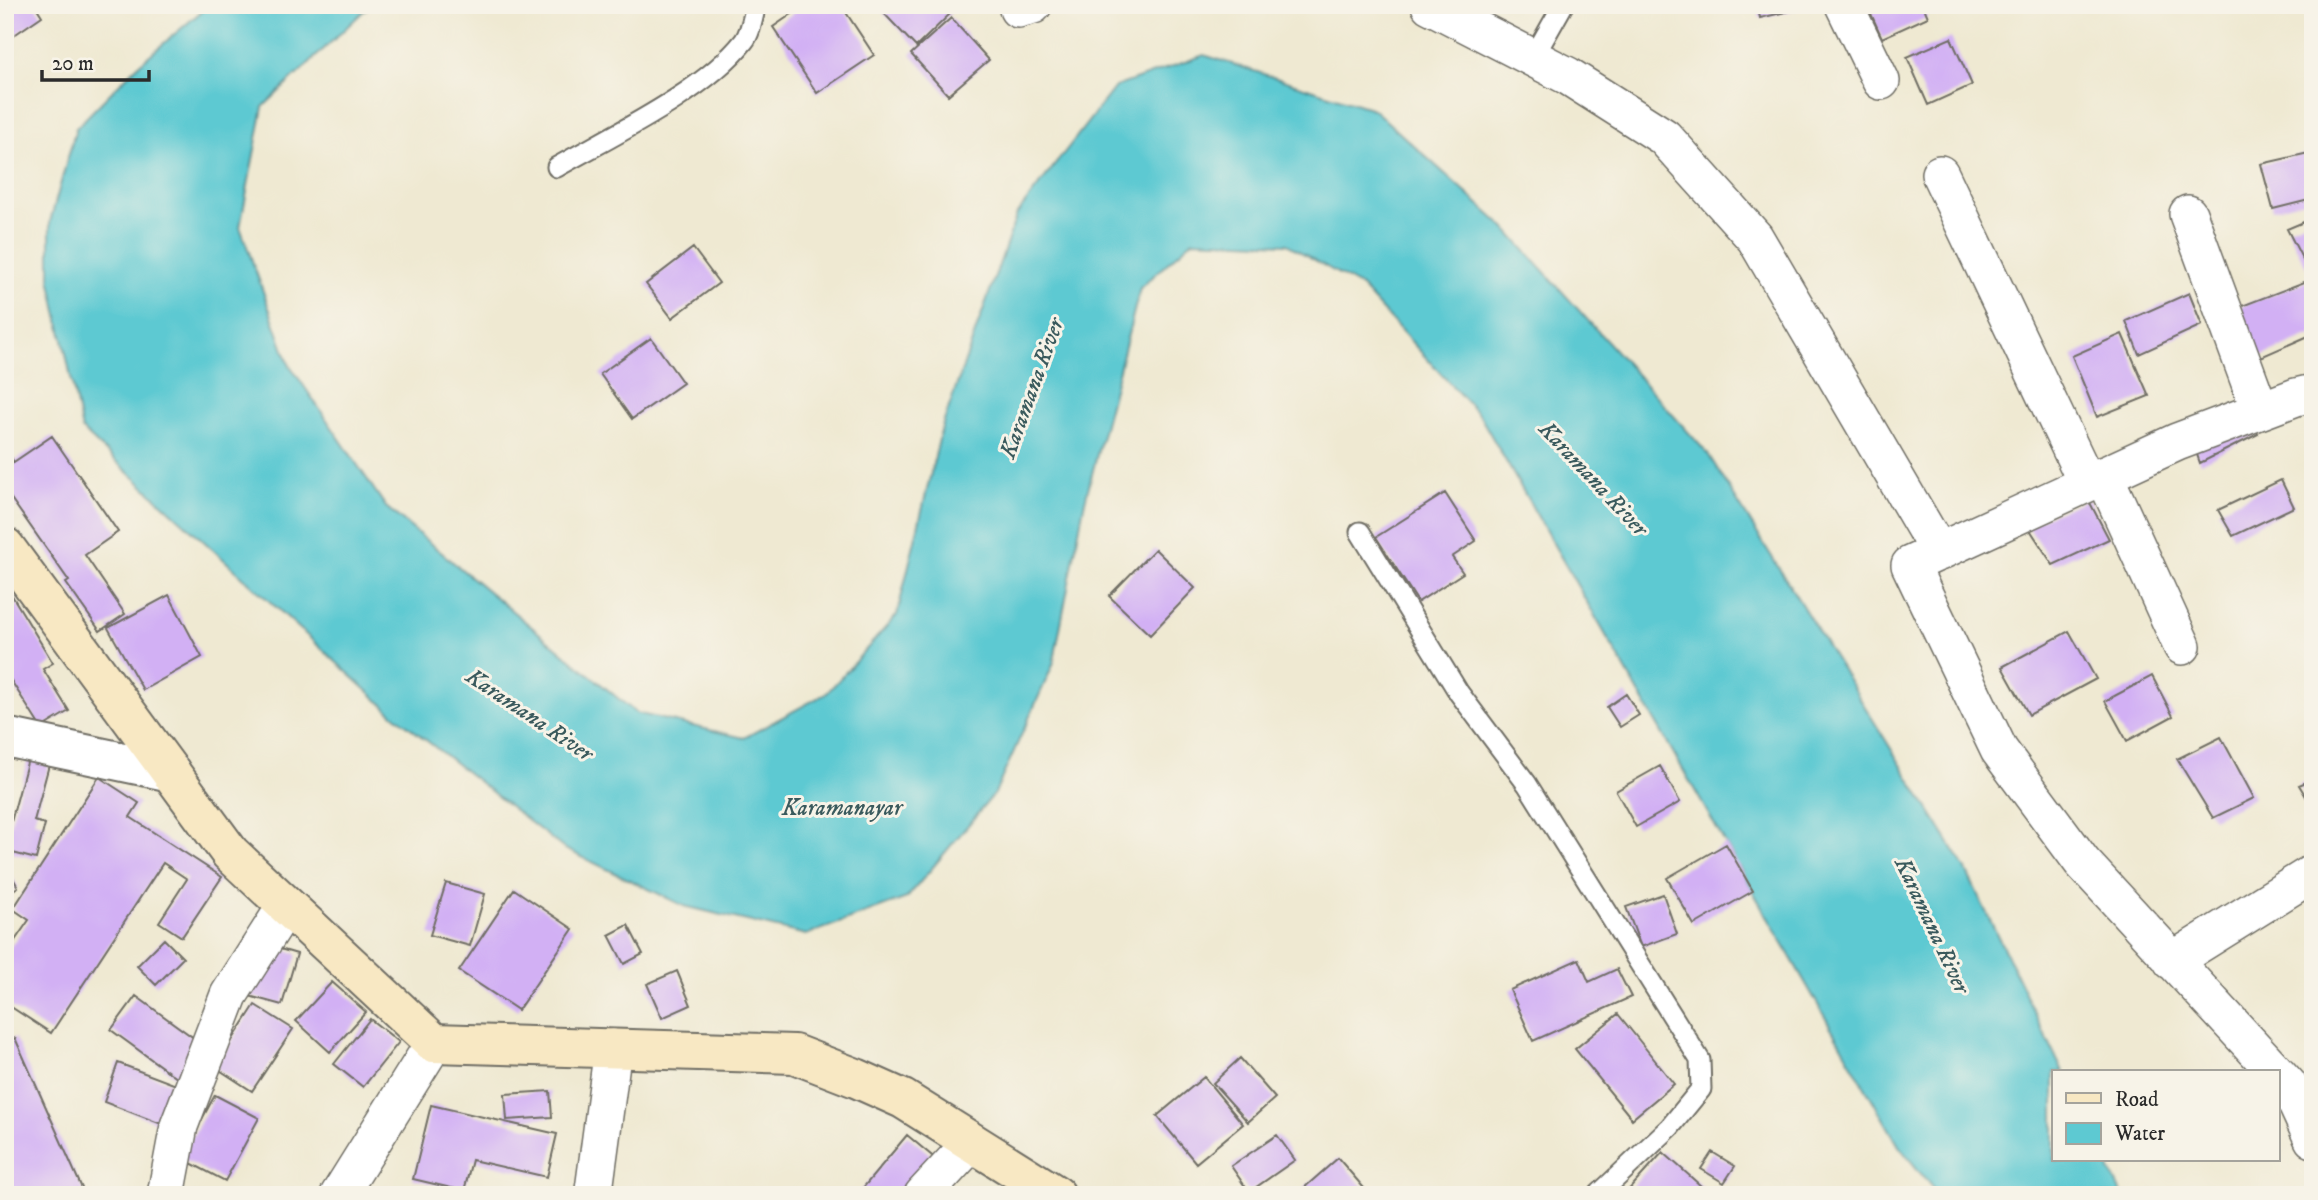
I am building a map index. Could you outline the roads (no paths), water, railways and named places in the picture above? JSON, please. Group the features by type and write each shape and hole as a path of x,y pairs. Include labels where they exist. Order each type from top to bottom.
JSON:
{"main road":[{"path":"5,547 230,853 434,1043 793,1054 856,1077 903,1099 1056,1195"}],"street":[{"path":"1430,5 1568,76 1664,137 1755,238 1939,552"},
{"path":"1844,5 1881,81"},
{"path":"1940,174 2182,646"},
{"path":"2188,214 2260,410"},
{"path":"2274,1070 2082,862 1999,750 1910,565 2177,443 2260,410 2313,393"},
{"path":"5,737 171,772"},
{"path":"2172,961 2313,873"},
{"path":"166,1195 179,1126 229,995 286,906"},
{"path":"339,1195 434,1043"},
{"path":"598,1195 594,1190 613,1048"},
{"path":"2280,1077 2288,1086 2313,1139"},
{"path":"923,1195 972,1142"}],"lane":[{"path":"556,167 664,105 710,74 746,39 756,5"},
{"path":"1533,58 1563,5"},
{"path":"1360,532 1459,693 1527,784 1700,1060 1701,1089 1670,1127 1598,1195"}],"water":[{"name":"Karamanayar","path":"209,5 370,5 263,107 240,227 289,364 386,507 636,713 744,738 827,693 897,615 942,427 1017,214 1115,87 1204,55 1373,109 1505,228 1708,454 1965,868 2062,1070 2052,1070 2052,1162 2106,1162 2122,1195 1938,1195 1899,1146 1480,416 1361,287 1287,244 1193,240 1140,288 1084,505 1053,665 995,793 907,898 806,935 684,906 563,848 393,714 82,430 50,278 50,222 76,128 137,66"}],"water label":[{"name":"Karamana River","path":"1031,388"},
{"name":"Karamana River","path":"1594,478"},
{"name":"Karamana River","path":"530,714"},
{"name":"Karamana River","path":"1933,925"}]}
